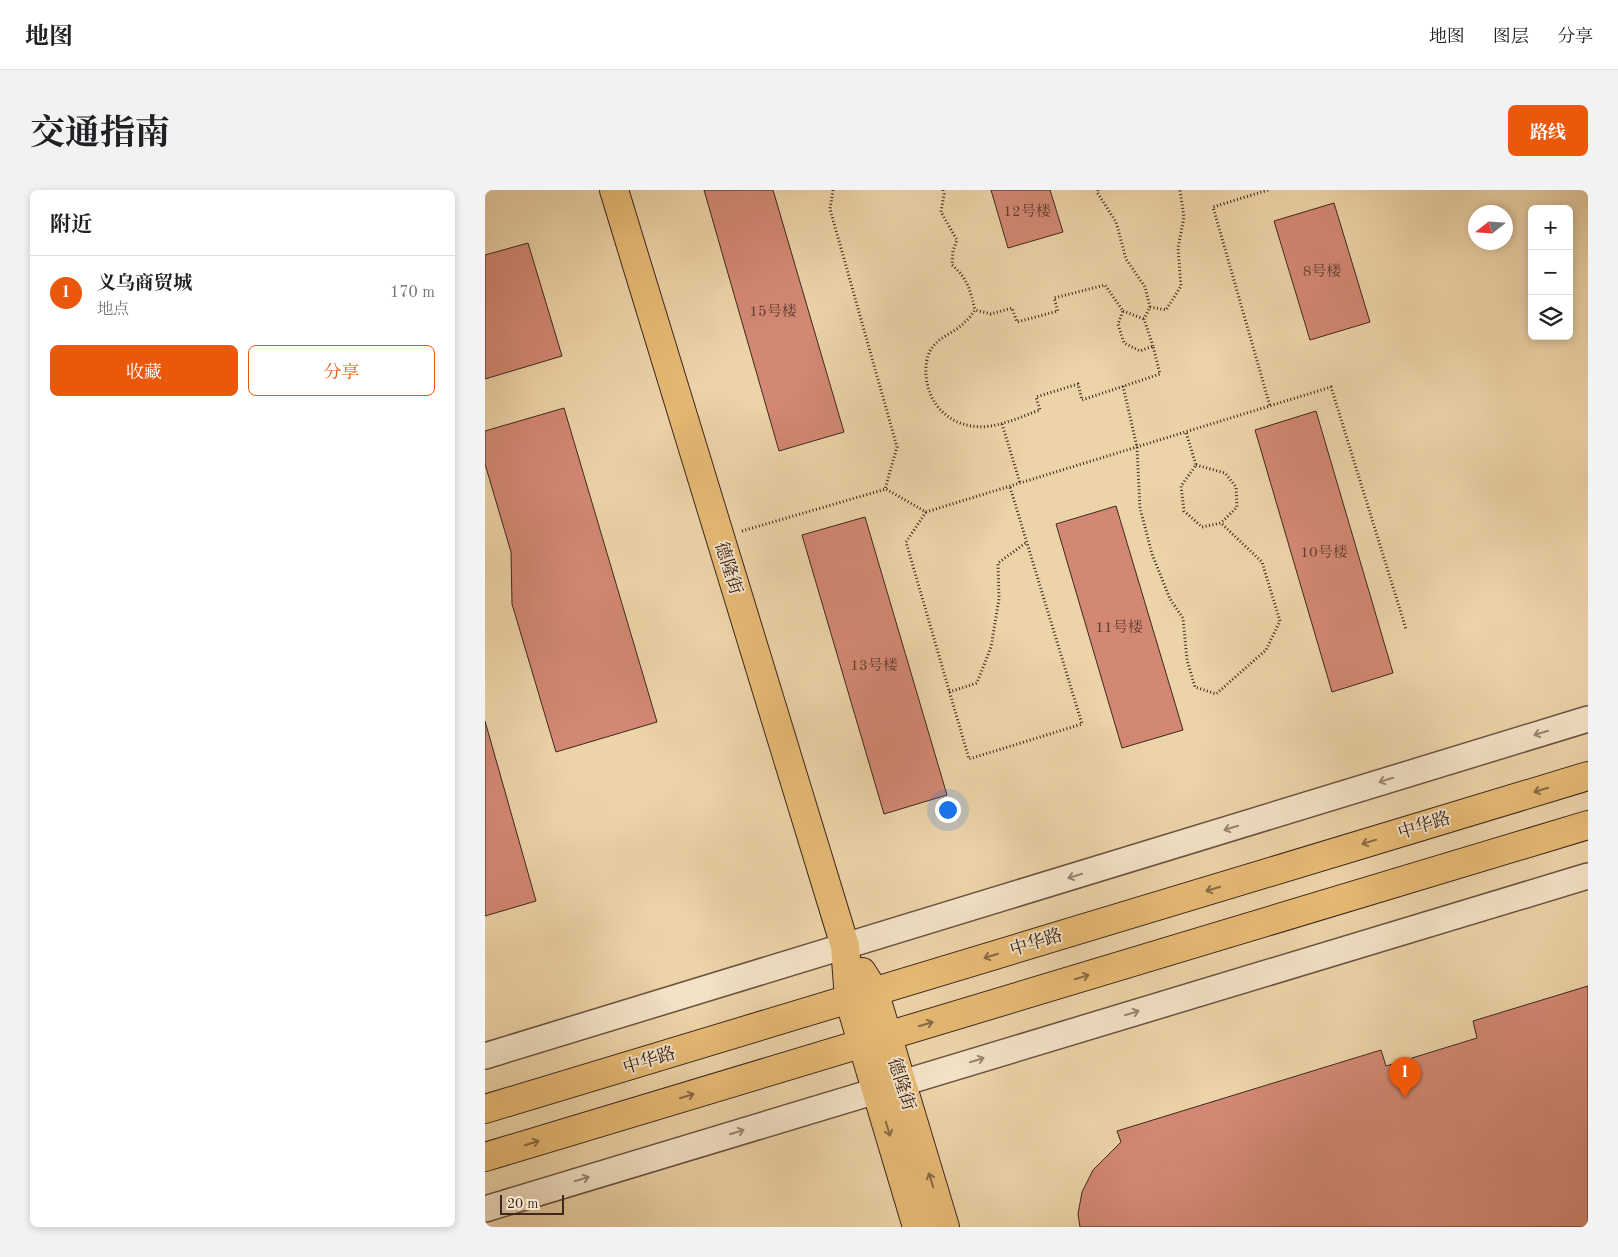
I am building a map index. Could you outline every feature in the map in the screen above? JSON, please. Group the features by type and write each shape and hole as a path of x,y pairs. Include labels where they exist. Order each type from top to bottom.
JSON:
{"main road":[{"name":"德隆街","path":"614,190 845,946 875,1039 902,1083 945,1227"},
{"name":"中华路","path":"485,1109 1588,776"},
{"path":"485,1157 1588,825"},
{"name":"德隆街","path":"875,1039 876,1090 917,1227"}],"street":[{"path":"485,1056 1588,719"},
{"path":"485,1209 1588,876"}],"path":[{"path":"833,190 829,209 897,447 885,490"},
{"path":"943,190 941,212 957,240 953,251 952,265 963,275 971,290 975,310 965,323 945,336 930,351 925,370 933,401 953,421 982,428 1002,424 1040,410 1036,397 1069,386 1078,384 1082,400 1160,374 1153,346 1143,319 1123,310 1105,285 1055,298 1058,311 1017,322 1012,308 991,314 975,310"},
{"path":"1098,190 1097,192 1116,222 1127,259 1145,287 1150,307 1143,319"},
{"path":"1150,307 1166,310 1181,286 1178,248 1184,217 1180,190"},
{"path":"1268,190 1213,207 1271,406"},
{"path":"1123,310 1118,324 1124,343 1140,351 1153,346"},
{"path":"1123,386 1137,447 1140,508 1152,554 1170,599 1183,618 1187,660 1195,687 1215,694 1266,650 1280,621 1262,562 1221,523"},
{"path":"1010,487 1082,724 969,759 906,542 927,512 1331,387 1406,629"},
{"path":"1002,424 1021,483"},
{"path":"1186,432 1196,465"},
{"path":"1196,465 1225,472 1236,487 1237,507 1221,523 1201,526 1184,511 1181,486 1196,465"},
{"path":"719,538 885,490 927,512"},
{"path":"949,692 977,682 991,647 999,599 998,563 1027,542"}],"building":[{"path":"704,190 773,190 844,432 779,451"},
{"path":"991,190 1050,190 1063,232 1008,248"},
{"path":"1334,203 1370,322 1310,340 1274,221"},
{"path":"528,243 562,356 485,379 485,255"},
{"path":"564,408 657,722 556,752 512,604 511,552 485,464 485,431"},
{"path":"1316,411 1393,673 1332,692 1255,430"},
{"path":"1116,506 1183,730 1122,748 1056,524"},
{"path":"865,517 947,795 884,814 802,535"},
{"path":"485,721 536,901 485,916"},
{"path":"1588,986 1588,1227 1080,1227 1078,1214 1082,1192 1093,1170 1121,1142 1117,1131 1381,1050 1386,1066 1477,1038 1473,1021"}],"place":[{"name":"义乌商贸城","path":"1405,1098"}]}
